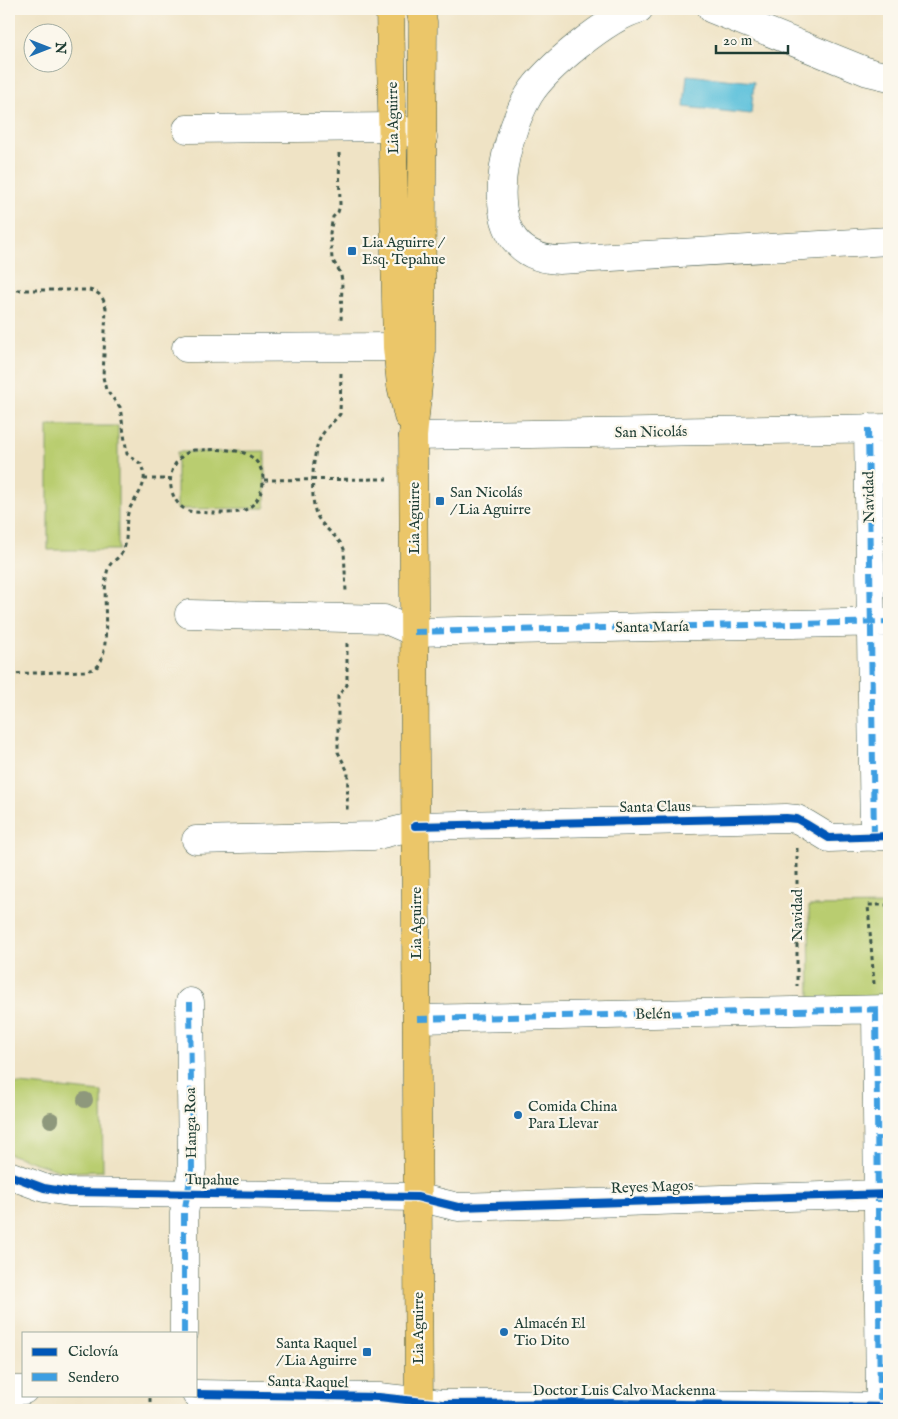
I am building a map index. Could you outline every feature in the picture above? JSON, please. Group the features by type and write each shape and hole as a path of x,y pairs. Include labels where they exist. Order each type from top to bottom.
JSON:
{"main road":[{"name":"Lia Aguirre","path":"390,9 398,347 401,384 413,436"},
{"name":"Lia Aguirre","path":"419,1406 413,436 422,355 423,22 420,9"}],"street":[{"path":"639,9 618,17 603,26 541,79 520,111 505,155 502,178 504,214 510,232 516,242 525,250 541,258 559,260 889,241"},
{"path":"712,9 868,72 889,77"},
{"path":"187,130 393,128 423,138"},
{"path":"186,348 398,347"},
{"name":"San Nicolás","path":"413,436 879,428"},
{"name":"Navidad","path":"879,428 882,837"},
{"path":"189,614 384,618 414,632"},
{"name":"Santa María","path":"414,632 880,623"},
{"name":"Santa Claus","path":"196,840 374,836 416,826 786,818 797,819 829,838 882,837"},
{"name":"Hanga Roa","path":"184,1332 184,1212 192,1169 190,1002"},
{"path":"883,1010 885,1406"},
{"name":"Belén","path":"417,1019 883,1010"},
{"name":"Tupahue","path":"9,1175 57,1190 418,1197"},
{"name":"Reyes Magos","path":"418,1197 458,1207 884,1194"},
{"path":"9,1390 22,1390"},
{"name":"Santa Raquel","path":"198,1394 379,1397 419,1406"},
{"name":"Doctor Luis Calvo Mackenna","path":"419,1406 442,1404 825,1408 885,1406"}],"path":[{"path":"338,128 340,206 338,212 333,217 330,233 332,259 340,272 342,280 342,410 323,432 319,440 314,461 313,479 316,516 323,526 341,542 344,549 348,676 347,685 338,696 338,752 348,772 347,837"},
{"path":"9,290 89,290 99,292 106,308 103,377 106,390 120,407 126,454 141,464 144,480 142,489 129,510 124,550 119,557 110,562 108,568 104,595 103,652 100,664 93,670 84,671 9,674"},
{"path":"194,450 244,453 261,468 264,480 261,496 255,504 246,510 235,513 190,512 175,499 170,479 176,462 194,450"},
{"path":"264,480 414,478"},
{"path":"144,480 170,479"},
{"path":"883,1010 868,905 889,904"},
{"path":"150,1396 150,1410"}],"green space":[{"path":"48,426 118,426 118,550 48,550"},
{"path":"265,451 265,508 177,509 177,452"},
{"path":"889,905 889,998 810,1000 809,906"},
{"path":"9,1083 102,1092 103,1171 63,1172 9,1154"}],"water":[{"path":"687,75 754,82 751,114 684,107"}],"marked path":[{"path":"868,428 874,837"},
{"path":"414,632 889,622"},
{"path":"184,1332 184,1213 192,1169 190,1002"},
{"path":"417,1019 889,1009"},
{"path":"876,1010 880,1406"}],"cycle path":[{"path":"415,826 786,818 797,819 829,838 889,836"},
{"path":"9,1175 44,1188 69,1192 417,1197 458,1207 889,1194"},
{"path":"198,1394 379,1397 442,1404 611,1403 889,1407"}],"place":[{"name":"Lia Aguirre / Esq. Tepahue","path":"352,251"},
{"name":"San Nicolás / Lia Aguirre","path":"440,501"},
{"name":"Comida China Para Llevar","path":"518,1115"},
{"name":"Almacén El Tio Dito","path":"504,1332"},
{"name":"Santa Raquel / Lia Aguirre","path":"367,1352"}]}
